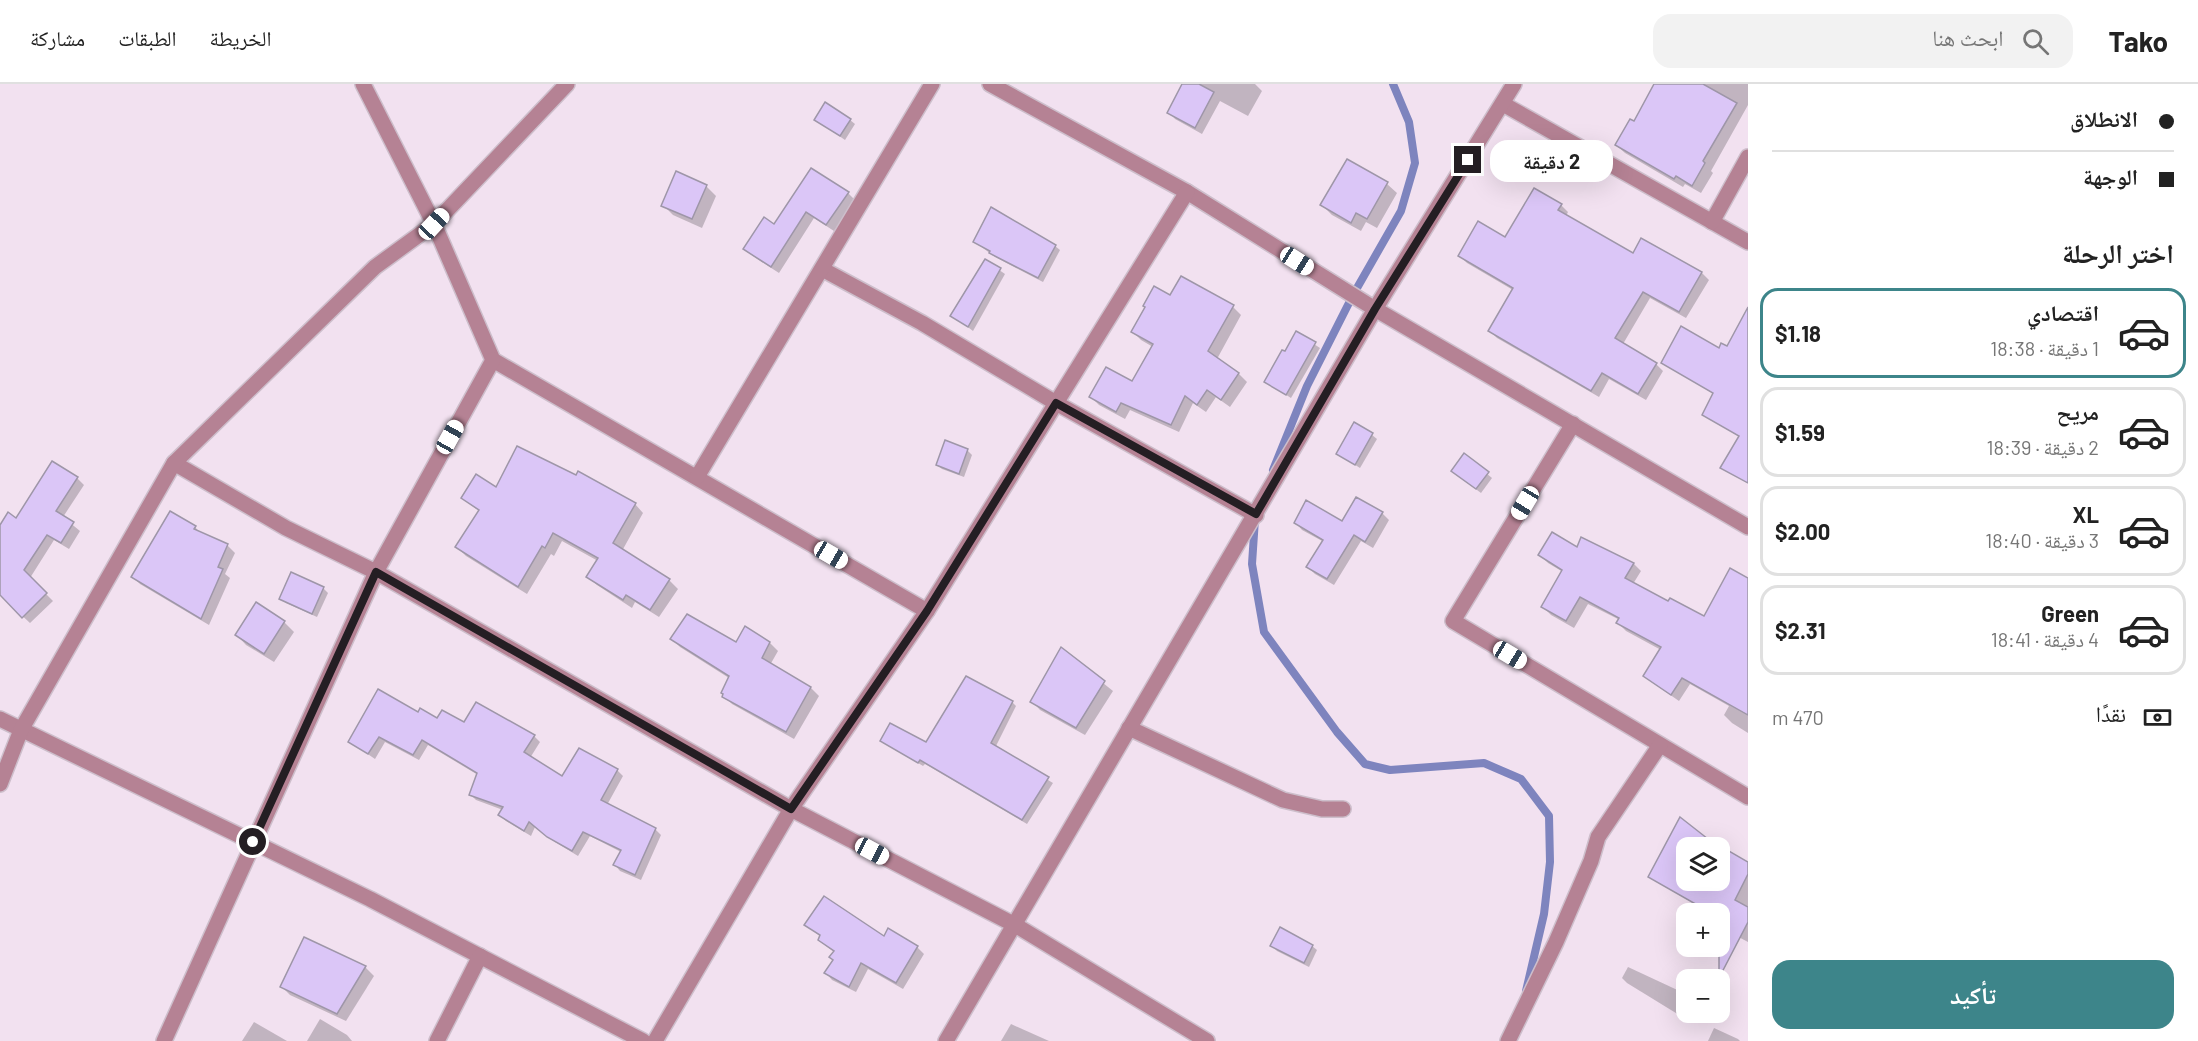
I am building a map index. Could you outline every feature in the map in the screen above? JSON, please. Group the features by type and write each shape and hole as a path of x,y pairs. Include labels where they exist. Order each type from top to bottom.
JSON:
{"street":[{"path":"363,84 434,224 493,360 927,611"},
{"path":"0,784 21,730 174,463 375,267 434,224 567,84"},
{"path":"698,477 932,84"},
{"path":"990,84 1187,192 1375,309 1748,527"},
{"path":"946,1041 1375,309 1514,84"},
{"path":"1503,104 1748,242"},
{"path":"1712,222 1748,157"},
{"path":"655,1041 791,809 927,611 1187,192"},
{"path":"822,269 922,323 1056,403 1256,514"},
{"path":"164,1041 376,572 493,360"},
{"path":"1573,424 1454,621 1748,797"},
{"path":"174,463 286,528 376,572 791,809 1014,925 1207,1041"},
{"path":"0,719 370,899 643,1041"},
{"path":"1129,728 1283,800 1322,809 1343,809"},
{"path":"1508,1041 1556,942 1591,861 1598,837 1660,745"},
{"path":"437,1041 480,956"}],"building":[{"path":"1182,84 1199,84 1214,92 1195,128 1167,113"},
{"path":"1654,84 1703,84 1737,103 1703,161 1705,163 1692,186 1676,176 1674,179 1615,145 1630,119 1634,121"},
{"path":"825,102 851,119 840,136 814,120"},
{"path":"1347,159 1388,182 1367,219 1356,213 1351,223 1320,205"},
{"path":"811,168 849,192 826,225 806,212 771,267 743,249 764,217 774,224"},
{"path":"676,171 707,185 692,219 661,206"},
{"path":"1534,188 1562,204 1558,210 1633,253 1641,238 1702,272 1679,312 1643,292 1615,338 1657,363 1638,394 1602,373 1591,391 1488,331 1513,288 1458,256 1478,221 1505,237"},
{"path":"991,207 1056,245 1038,278 989,253 990,251 973,242"},
{"path":"985,259 1001,268 968,327 950,316"},
{"path":"1181,276 1234,305 1208,351 1239,373 1221,400 1207,390 1197,405 1185,396 1171,425 1121,403 1116,412 1089,397 1106,367 1132,381 1153,344 1131,332 1145,307 1143,306 1154,286 1170,295"},
{"path":"1748,307 1748,483 1720,468 1739,436 1702,415 1713,393 1661,363 1681,326 1719,348 1721,343 1727,346"},
{"path":"1296,331 1316,342 1286,395 1264,382"},
{"path":"1354,422 1373,433 1355,465 1336,454"},
{"path":"945,440 968,449 959,474 936,465"},
{"path":"517,446 576,475 578,471 636,503 613,543 670,579 650,610 626,595 623,600 586,577 598,558 553,533 545,548 542,546 518,587 455,547 479,510 461,498 476,474 496,487"},
{"path":"1464,453 1489,472 1476,489 1451,471"},
{"path":"52,461 78,477 56,511 74,522 61,543 47,535 24,570 47,593 22,618 0,595 0,525 8,512 16,518"},
{"path":"1356,497 1383,512 1365,542 1354,535 1327,579 1306,567 1323,540 1294,523 1306,500 1342,521"},
{"path":"170,511 196,526 194,529 228,544 218,567 223,569 201,619 131,577"},
{"path":"1552,532 1577,547 1581,537 1634,563 1625,578 1668,601 1670,598 1704,616 1730,568 1748,578 1748,715 1682,678 1671,695 1643,676 1661,647 1616,623 1619,618 1580,597 1566,621 1541,607 1562,570 1538,555"},
{"path":"291,572 324,587 312,614 279,599"},
{"path":"256,602 285,621 264,654 235,635"},
{"path":"687,614 736,642 745,626 770,642 762,658 811,687 786,732 722,697 721,693 729,676 670,639"},
{"path":"1061,647 1105,681 1076,728 1030,702"},
{"path":"966,676 1013,701 991,743 1049,777 1022,820 920,760 918,763 880,741 890,723 926,742"},
{"path":"378,689 418,712 420,708 437,718 442,710 464,722 476,702 535,735 524,752 562,776 579,748 618,769 601,800 656,828 635,875 613,865 621,850 583,832 572,851 547,837 529,822 524,831 498,815 503,807 469,795 477,773 422,740 413,755 379,737 368,754 348,742"},
{"path":"1680,817 1705,837 1676,837 1676,891 1730,891 1730,852 1748,862 1748,874 1735,900 1748,907 1748,922 1730,957 1730,903 1694,903 1648,877"},
{"path":"824,896 884,936 888,928 918,946 896,983 861,963 849,987 824,973 833,960 829,957 834,951 818,940 820,935 804,925"},
{"path":"1280,927 1313,945 1304,963 1270,946"},
{"path":"304,937 366,966 337,1014 280,987"},
{"path":"1719,957 1730,957 1724,969 1719,969"}],"waterway":[{"path":"1273,470 1307,386 1353,295 1401,211 1415,163 1409,122 1393,84"},
{"path":"1255,519 1252,564 1264,632 1337,732 1365,764 1390,770 1484,763 1521,779 1549,816 1550,862 1544,914 1526,991"}],"route":[{"path":"253,842 376,572 791,809 927,611 1056,403 1256,514 1375,309 1468,160"}]}
